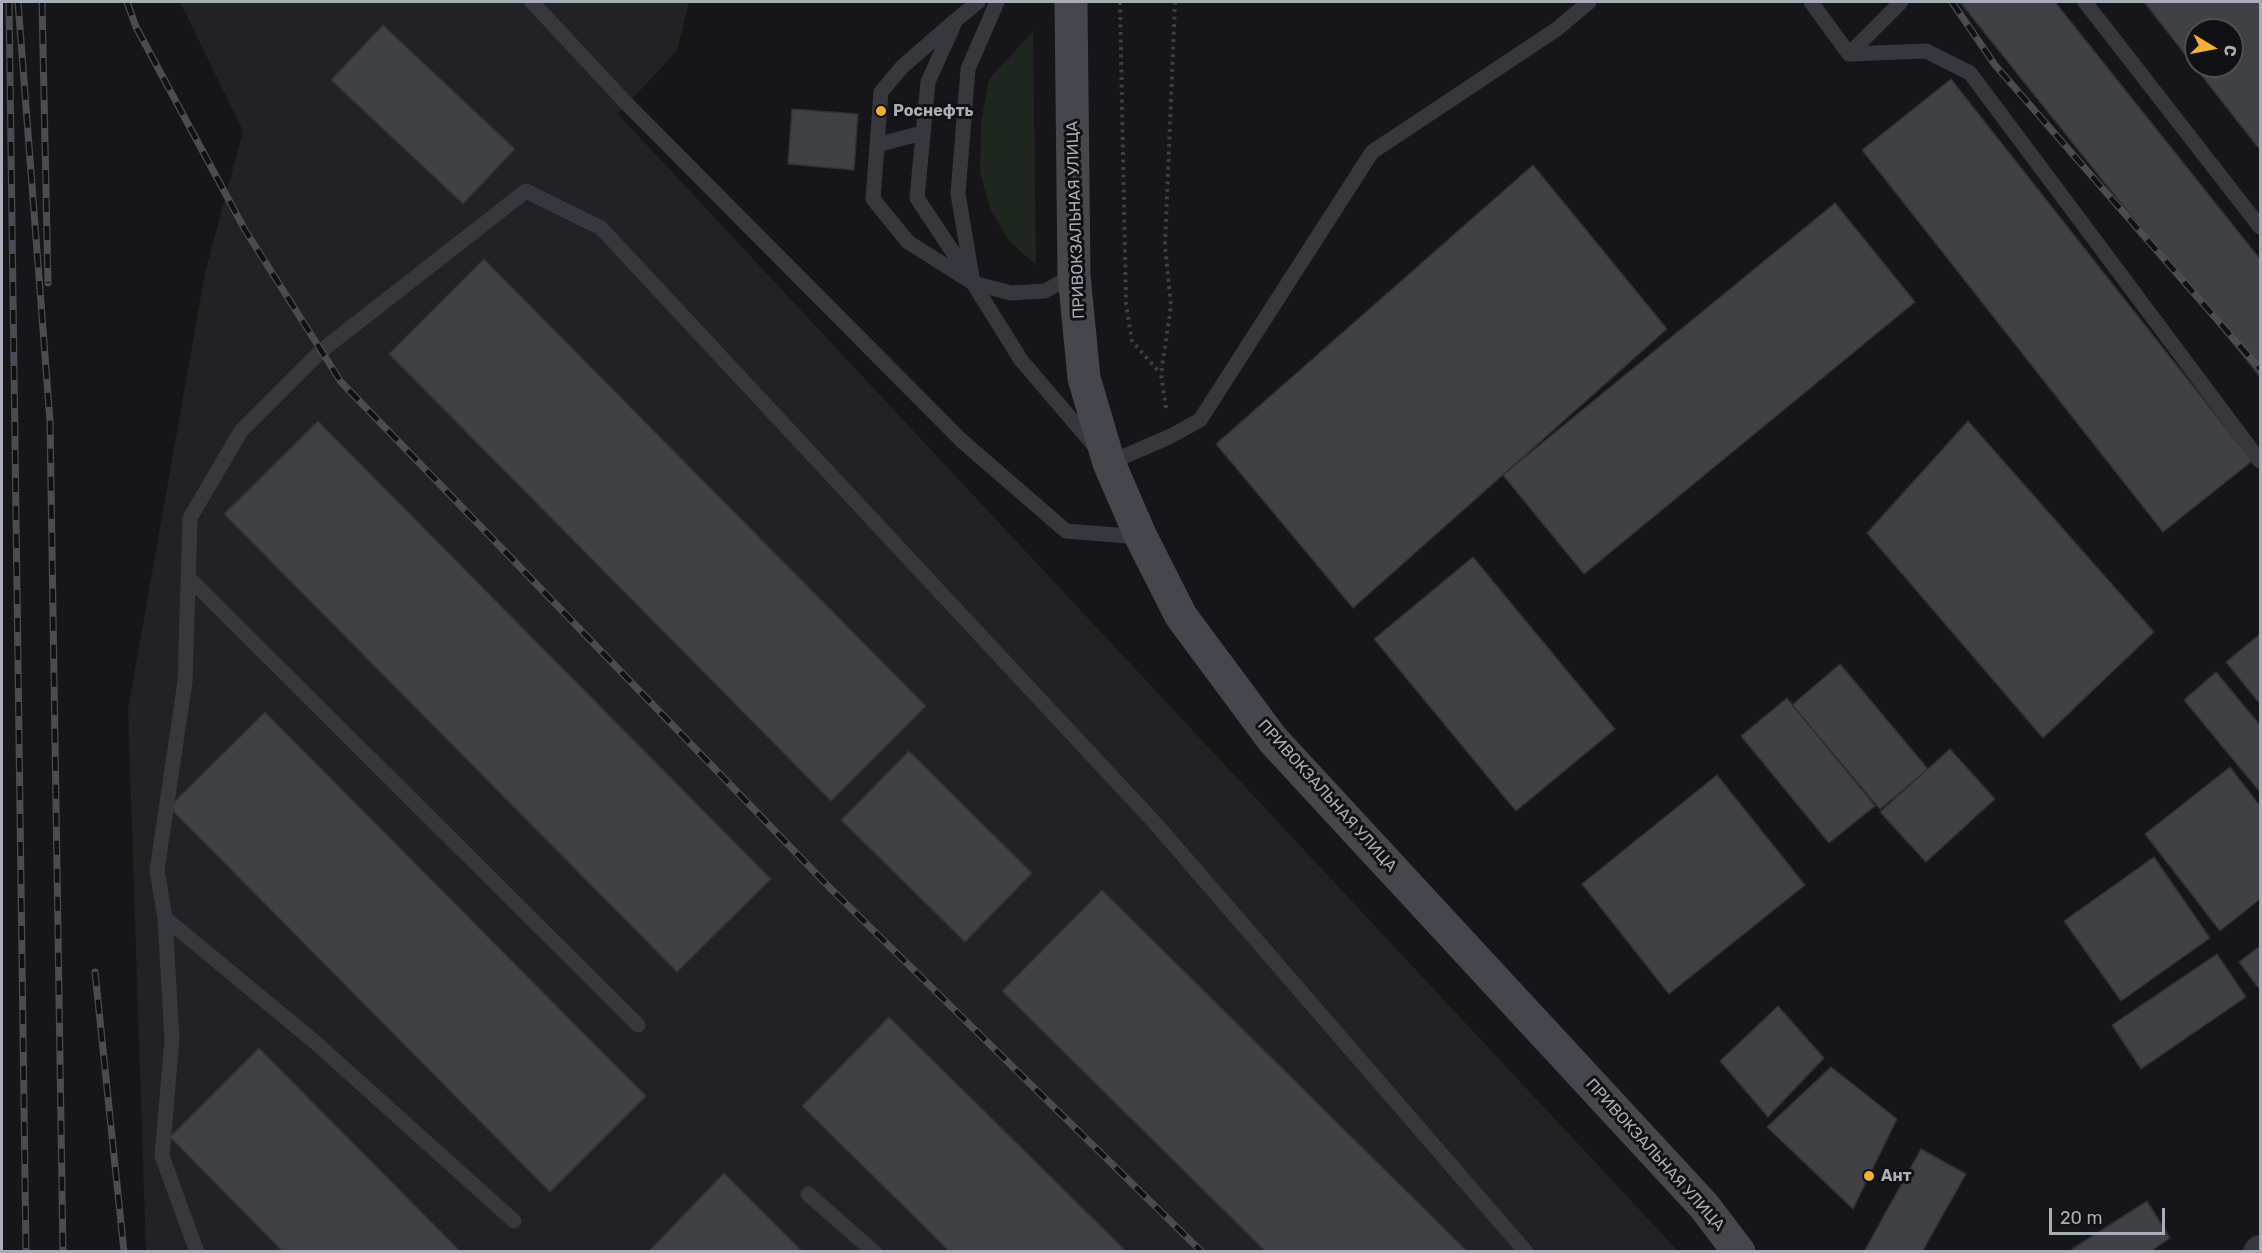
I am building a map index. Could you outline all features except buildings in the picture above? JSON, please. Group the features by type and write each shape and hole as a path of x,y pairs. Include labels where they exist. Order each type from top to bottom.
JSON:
{"main road":[{"name":"ПРИВОКЗАЛЬНАЯ УЛИЦА","path":"1071,2 1074,275 1084,378 1109,463 1141,537 1181,616 1273,740 1704,1206 1739,1251"}],"lane":[{"path":"532,2 627,104 962,441 1066,531 1141,537"},
{"path":"978,2 902,67 881,92 873,199 908,242 973,283 1011,293 1045,291 1074,275"},
{"path":"973,283 958,194 968,69 997,2"},
{"path":"956,20 928,82 917,198 1022,360 1109,463 1171,436 1200,420 1372,152 1557,29 1590,2"},
{"path":"1811,2 1849,54"},
{"path":"1849,54 1901,2"},
{"path":"2085,2 2260,227"},
{"path":"1849,54 1926,51 1970,73 2260,461"},
{"path":"877,146 922,133"},
{"path":"197,1251 162,1156 172,1040 165,918 157,870 185,682 190,519 241,431 321,351 526,191 601,228 1155,823 1526,1251"},
{"path":"188,577 638,1025"},
{"path":"165,918 316,1043 514,1221"},
{"path":"808,1194 874,1251"}],"path":[{"path":"1120,2 1126,304 1132,341 1161,374"},
{"path":"1171,436 1161,374 1172,306 1165,246 1174,2"}],"shaded area":[{"path":"180,2 689,2 677,51 618,114 1678,1251 146,1252 128,709 205,273 243,131"},
{"path":"1033,31 1036,265 1008,240 990,208 980,172 981,121 989,79"}],"railway":[{"path":"9,2 26,1252"},
{"path":"18,2 50,421 63,1252"},
{"path":"42,2 48,283"},
{"path":"127,2 136,27 245,230 341,382 830,888 1202,1252"},
{"path":"1952,2 1995,65 2260,369"},
{"path":"95,972 124,1252"}],"place":[{"name":"Роснефть","path":"881,111"},
{"name":"Ант","path":"1869,1176"}]}
